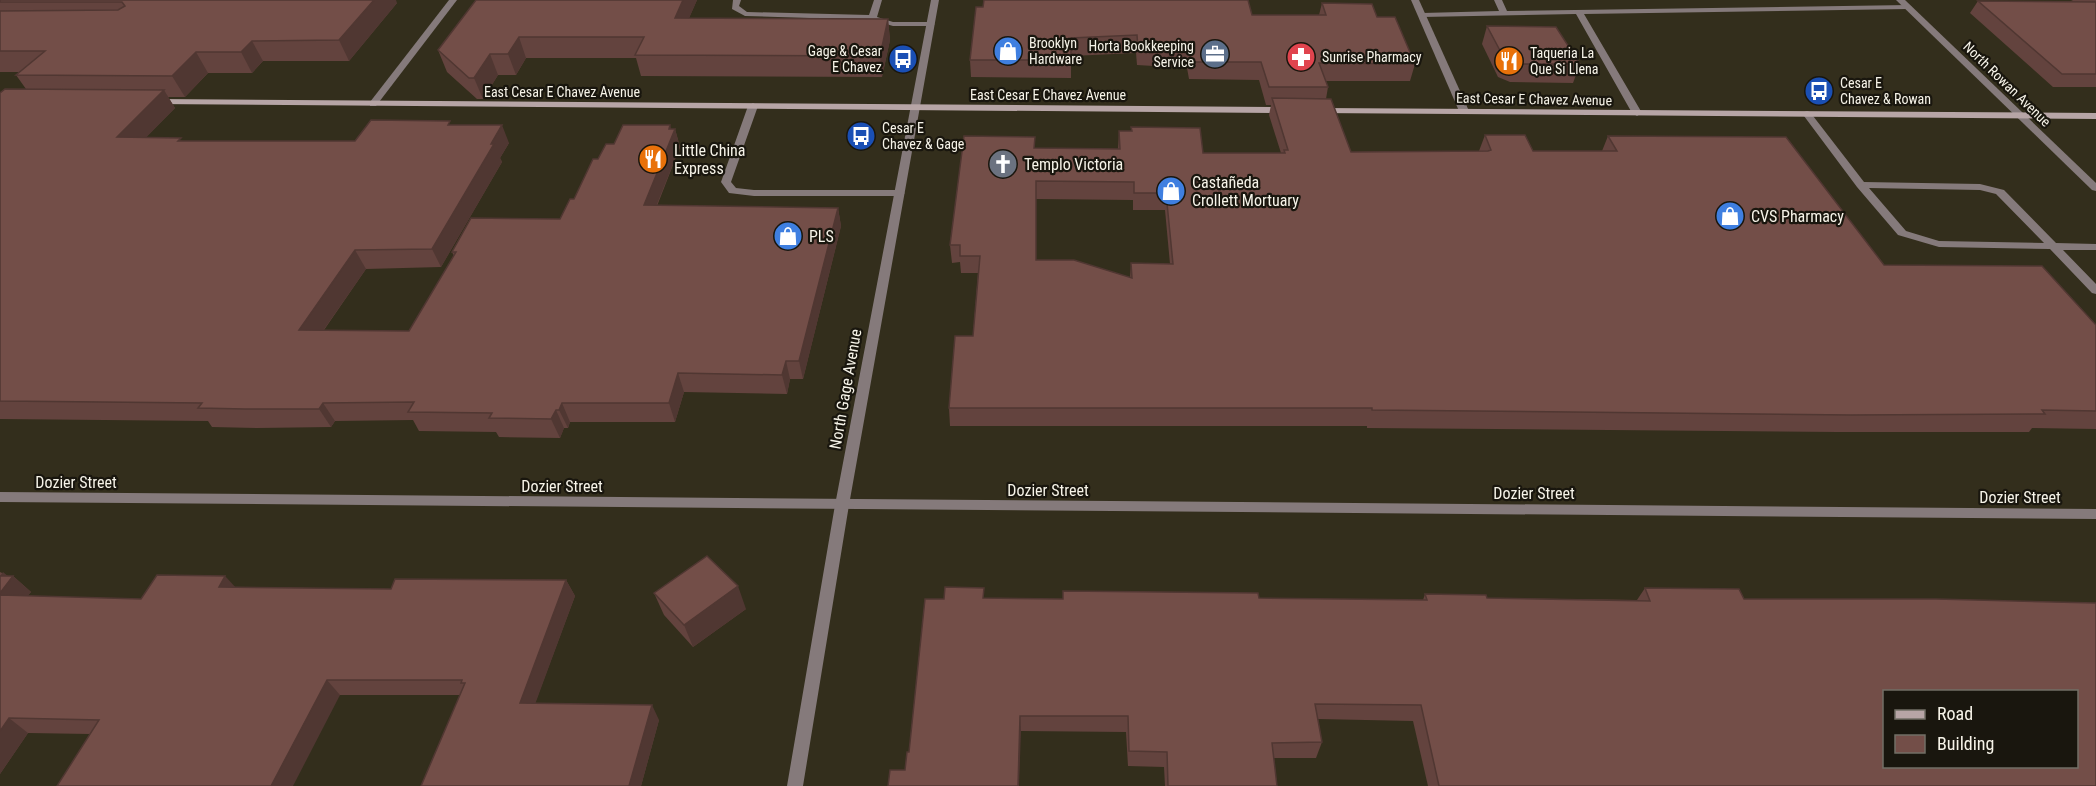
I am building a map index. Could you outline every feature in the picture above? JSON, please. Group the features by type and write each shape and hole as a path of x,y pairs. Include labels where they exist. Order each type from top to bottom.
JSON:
{"main road":[{"name":"East Cesar E Chavez Avenue","path":"140,102 1300,110"},
{"name":"East Cesar E Chavez Avenue","path":"1311,111 2096,116"}],"street":[{"path":"373,104 453,0"},
{"path":"737,0 735,7 745,14 872,18 893,24 931,24"},
{"path":"872,18 878,0"},
{"name":"North Gage Avenue","path":"795,786 842,505 917,108 935,0"},
{"path":"1415,0 1464,111"},
{"path":"1498,0 1504,13"},
{"name":"North Rowan Avenue","path":"1900,0 2096,188"},
{"path":"1422,15 1908,8"},
{"path":"1579,12 1637,113"},
{"path":"753,106 726,182 733,191 900,193"},
{"path":"1807,114 1861,185 1902,232 1939,244 2096,247"},
{"path":"1861,185 1980,187 2000,192 2096,290"},
{"name":"Dozier Street","path":"0,497 2096,514"}],"building":[{"path":"0,0 374,0 339,40 252,41 241,52 196,52 172,76 16,75 45,51 0,51 0,11 118,10 125,6 122,2 0,2"},
{"path":"476,0 683,0 675,18 888,19 880,56 635,55 644,37 519,37 508,54 490,54 474,78 469,78 438,50"},
{"path":"984,0 1248,0 1252,15 1326,15 1322,3 1372,4 1377,17 1395,17 1415,64 1319,63 1328,87 1269,87 1261,62 1191,62 1189,50 1138,48 1137,35 1071,38 1071,60 970,60 976,7 983,7"},
{"path":"1978,1 2096,2 2096,74 2062,74"},
{"path":"1487,26 1556,27 1580,64 1516,64 1504,58"},
{"path":"5,89 164,90 117,137 181,138 178,141 355,141 371,120 450,121 448,125 502,125 491,144 494,144 432,249 355,250 299,330 409,331 456,252 452,252 471,218 560,219 570,199 574,199 593,159 598,159 606,144 614,144 623,125 670,125 669,129 675,129 644,205 838,208 799,361 786,361 782,375 678,373 669,403 562,403 551,419 489,418 492,413 408,412 414,402 323,403 319,409 245,409 198,408 202,403 0,401 0,93"},
{"path":"1272,98 1331,99 1351,152 1488,151 1491,150 1485,135 1525,135 1533,151 1617,151 1608,136 1786,137 1884,265 2042,266 2096,325 2096,411 2042,410 2045,414 1851,415 1372,410 1372,408 949,408 955,336 973,336 980,256 960,256 960,245 950,245 964,136 1035,137 1034,148 1120,149 1119,131 1132,131 1131,127 1200,128 1203,153 1285,153 1284,150 1288,150","holes":["1036,181 1134,182 1134,193 1166,193 1173,264 1131,263 1132,278 1074,260 1036,260"]},
{"path":"707,556 738,586 684,625 654,593"},
{"path":"157,575 225,576 219,587 391,589 395,579 566,580 520,703 652,705 629,786 421,786 465,683 461,683 462,680 327,680 271,786 57,786 99,720 9,718 0,731 0,595 141,599"},
{"path":"0,576 13,576 0,593"},
{"path":"945,587 984,588 983,598 1063,599 1063,591 1258,593 1259,598 1427,600 1425,594 1486,595 1487,598 1650,601 1645,588 1739,589 1744,599 1936,599 2096,603 2096,786 1439,786 1421,705 1315,704 1322,742 1272,743 1277,786 1168,786 1167,752 1129,751 1128,716 1020,716 1018,786 888,786 890,770 905,770 907,752 909,752 925,599 944,599"}],"place":[{"name":"Brooklyn Hardware","path":"1008,51"},
{"name":"Horta Bookkeeping Service","path":"1215,54"},
{"name":"Sunrise Pharmacy","path":"1301,57"},
{"name":"Gage & Cesar E Chavez","path":"903,59"},
{"name":"Taqueria La Que Si Llena","path":"1509,61"},
{"name":"Cesar E Chavez & Rowan","path":"1819,91"},
{"name":"Cesar E Chavez & Gage","path":"861,136"},
{"name":"Little China Express","path":"653,159"},
{"name":"Templo Victoria","path":"1003,164"},
{"name":"Castañeda Crollett Mortuary","path":"1171,191"},
{"name":"CVS Pharmacy","path":"1730,216"},
{"name":"PLS","path":"788,236"}]}
